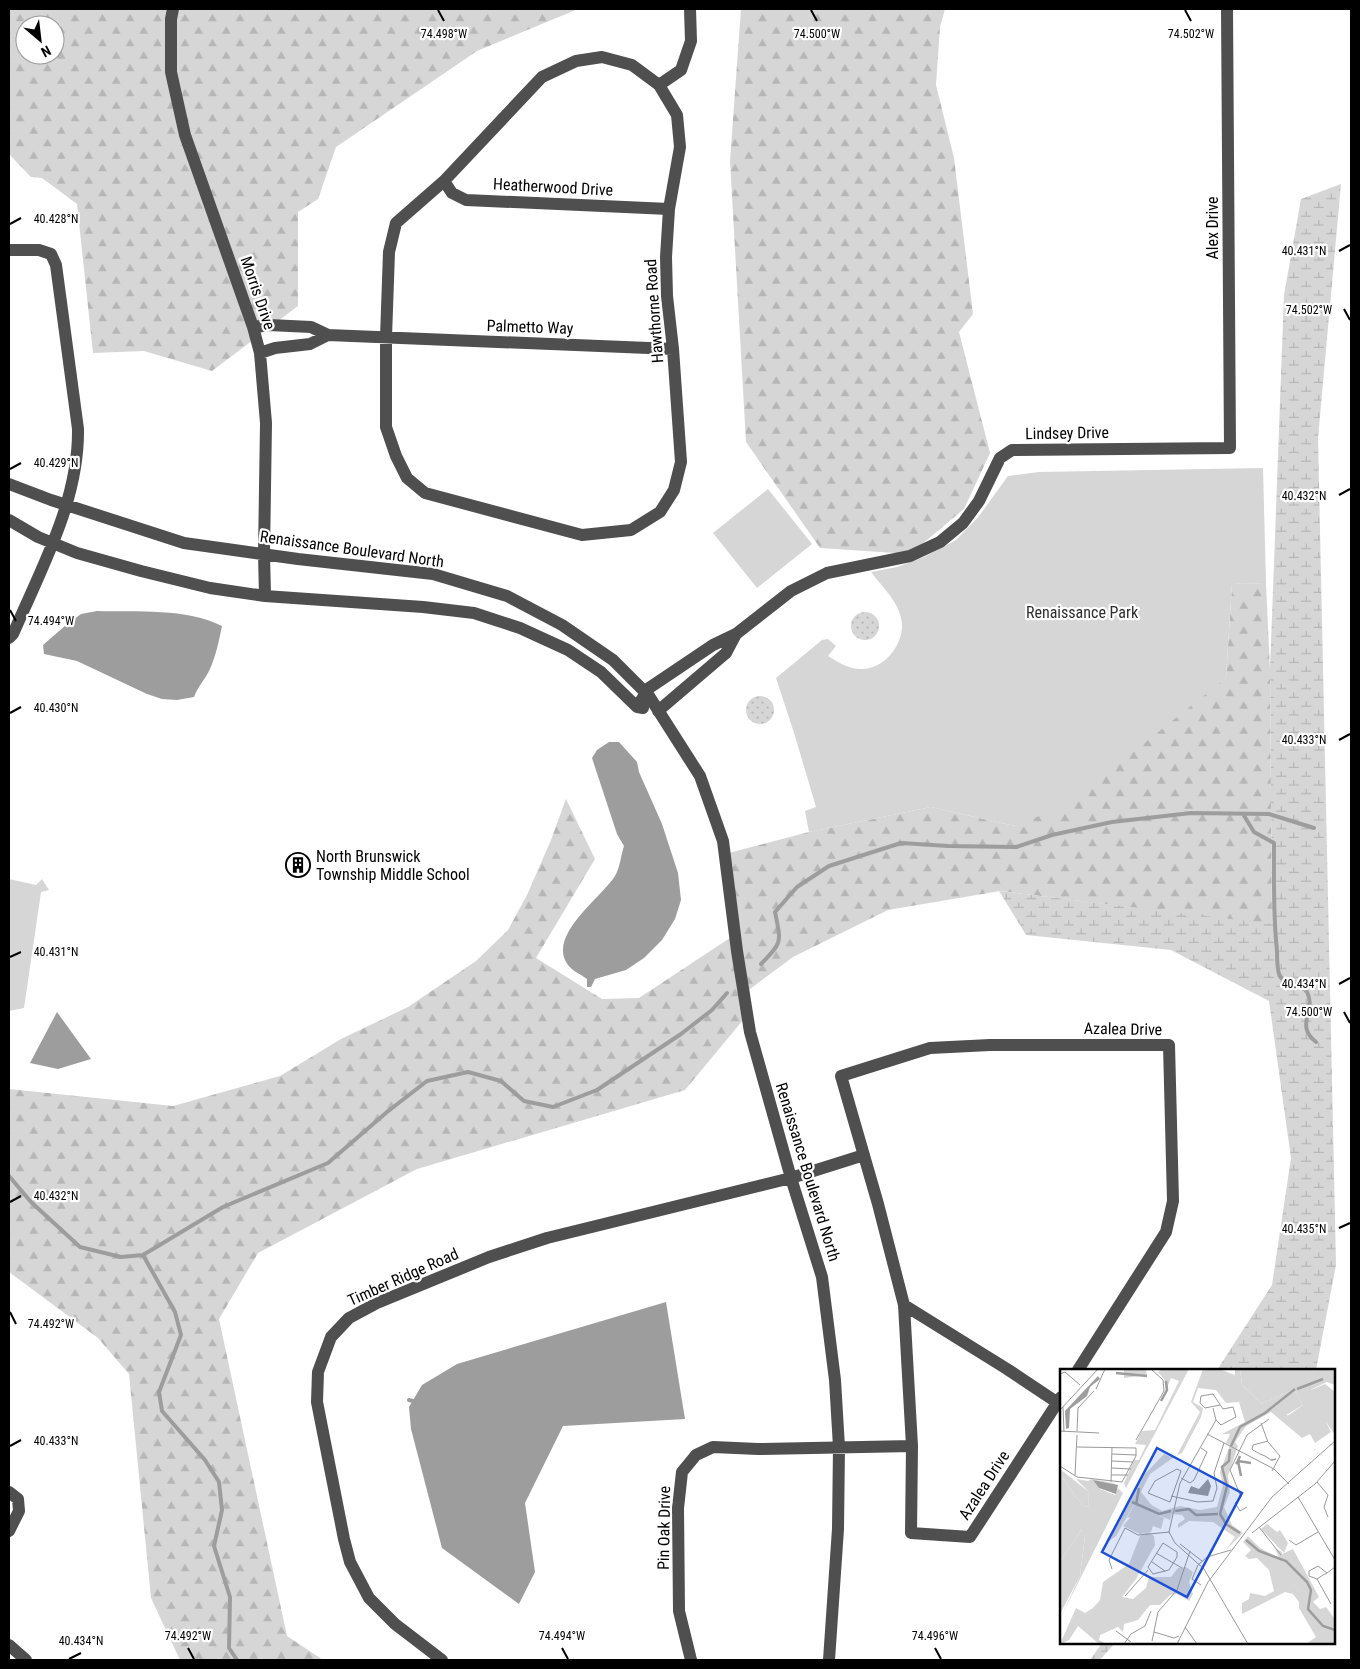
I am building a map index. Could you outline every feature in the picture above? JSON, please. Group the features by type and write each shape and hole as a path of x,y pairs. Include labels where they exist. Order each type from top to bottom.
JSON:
{"street":[{"name":"Morris Drive","path":"173,9 171,19 171,72 185,135 253,327 260,353 266,424 265,596"},
{"path":"659,85 681,70 691,41 690,9"},
{"name":"Alex Drive","path":"1227,9 1230,448"},
{"name":"Hawthorne Road","path":"602,57 632,65 659,85 677,115 680,147 669,209 666,257 667,296 673,349 681,462 674,490 660,512 631,530 582,535 425,493 407,478 396,456 386,427 386,337 389,252 396,223 444,181 542,77 576,61 602,57"},
{"name":"Heatherwood Drive","path":"444,181 452,193 466,200 669,209"},
{"path":"9,250 39,250 51,254 56,265 78,429 78,452 67,505 53,543 13,634 9,638"},
{"path":"253,327 269,325 311,327 328,335 386,337"},
{"path":"260,353 275,348 310,344 328,335"},
{"name":"Palmetto Way","path":"386,337 673,349"},
{"name":"Lindsey Drive","path":"637,707 649,688 713,645 736,634 790,590 827,573 910,556 940,542 963,523 980,501 1000,458 1012,450 1230,448"},
{"name":"Renaissance Boulevard North","path":"9,484 67,505 184,542 298,559 433,574 507,596 562,625 613,660 646,693 658,710 700,776 722,841 750,1032 791,1178 822,1277 835,1380 839,1447 838,1529 829,1660"},
{"path":"9,520 38,537 77,553 158,576 210,588 265,596 414,606 474,613 520,628 568,650 601,672 637,707 658,710"},
{"name":"Lindsey Drive","path":"658,710 726,653 736,634"},
{"name":"Azalea Drive","path":"904,1305 1059,1400 970,1537 911,1533 912,1446 904,1305 841,1076 930,1048 990,1045 1169,1045 1173,1201 1166,1232 1079,1369"},
{"path":"791,1178 864,1154"},
{"name":"Timber Ridge Road","path":"442,1660 395,1624 370,1598 350,1562 317,1402 318,1372 331,1337 349,1318 377,1303 489,1257 547,1238 791,1178"},
{"path":"839,1447 912,1446"},
{"name":"Pin Oak Drive","path":"691,1660 680,1611 678,1508 682,1472 696,1454 713,1447 758,1449 839,1447"},
{"path":"9,1492 18,1499 19,1510 9,1531"},
{"path":"9,1645 26,1660"}],"green space":[{"path":"9,9 578,9 477,51 336,147 318,199 298,212 298,306 212,371 144,351 93,353 77,204 42,178 31,177 9,154"},
{"path":"741,9 945,9 940,27 936,85 954,158 973,314 959,332 990,453 964,509 910,554 820,548 746,442 730,161"},
{"path":"1341,184 1318,438 1336,1265 1316,1369 1218,1369 1272,1285 1291,1158 1269,1001 1171,950 1026,935 999,891 1272,924 1270,670 1284,295 1301,199"},
{"name":"Renaissance Park","path":"1263,468 1266,583 1232,584 1226,678 1068,804 1015,826 931,807 809,832 805,811 816,807 776,678 822,640 828,639 836,646 828,656 843,664 859,669 868,669 876,666 890,656 899,641 902,624 901,617 891,596 871,572 897,567 924,557 956,540 979,516 1008,476 1039,472"},
{"path":"768,489 812,544 757,588 713,533"},
{"path":"1266,583 1270,670 1272,925 1000,891 888,910 793,957 742,995 748,1014 685,1090 417,1169 258,1253 219,1319 287,1636 323,1660 180,1660 151,1598 129,1374 98,1338 9,1272 9,1089 173,1106 280,1076 341,1039 408,1007 476,961 508,930 527,895 551,840 566,799 595,859 536,958 602,999 639,998 739,932 725,854 809,832 931,807 1015,826 1226,678 1232,584"},
{"path":"865,612 875,616 879,626 875,636 865,640 855,636 851,626 855,616"},
{"path":"760,696 770,700 774,710 770,720 760,724 750,720 746,710 750,700"},
{"path":"9,879 36,885 42,879 49,890 41,892 24,1008 9,1011"},
{"path":"1101,1644 1114,1644 1100,1660 1090,1660"}],"shaded area":[{"path":"97,611 161,612 193,616 222,626 212,664 194,697 177,700 162,699 147,694 77,661 44,654 43,645 66,625 81,614"},
{"path":"609,742 619,742 637,762 639,772 662,824 678,873 681,900 675,919 662,940 644,958 626,970 595,979 591,987 587,987 587,979 568,965 563,951 565,939 571,928 609,885 617,873 624,846 617,834 592,758 597,750"},
{"path":"57,1012 91,1059 58,1069 30,1063"},
{"path":"666,1302 685,1419 563,1426 525,1503 535,1572 519,1604 442,1548 411,1429 409,1407 422,1385 457,1364"}],"waterway":[{"path":"761,964 777,946 779,936 775,912 797,887 829,866 901,843 1016,847 1052,835 1112,822 1191,813 1269,814 1314,828"},
{"path":"1243,814 1254,832 1274,843 1274,910 1278,971 1281,978 1301,987 1307,992 1310,1005 1306,1023 1307,1030 1316,1042"},
{"path":"9,1176 31,1202 80,1247 121,1257 143,1255 223,1207 328,1163 387,1112 427,1081 468,1072 501,1081 524,1101 553,1107 597,1090 681,1034 712,1010 727,993"},
{"path":"143,1255 175,1312 181,1335 159,1392 162,1411 205,1460 219,1482 222,1510 214,1546 230,1597 229,1648 237,1660"},
{"path":"409,1400 417,1402"}],"place":[{"name":"North Brunswick Township Middle School","path":"298,865"}]}
